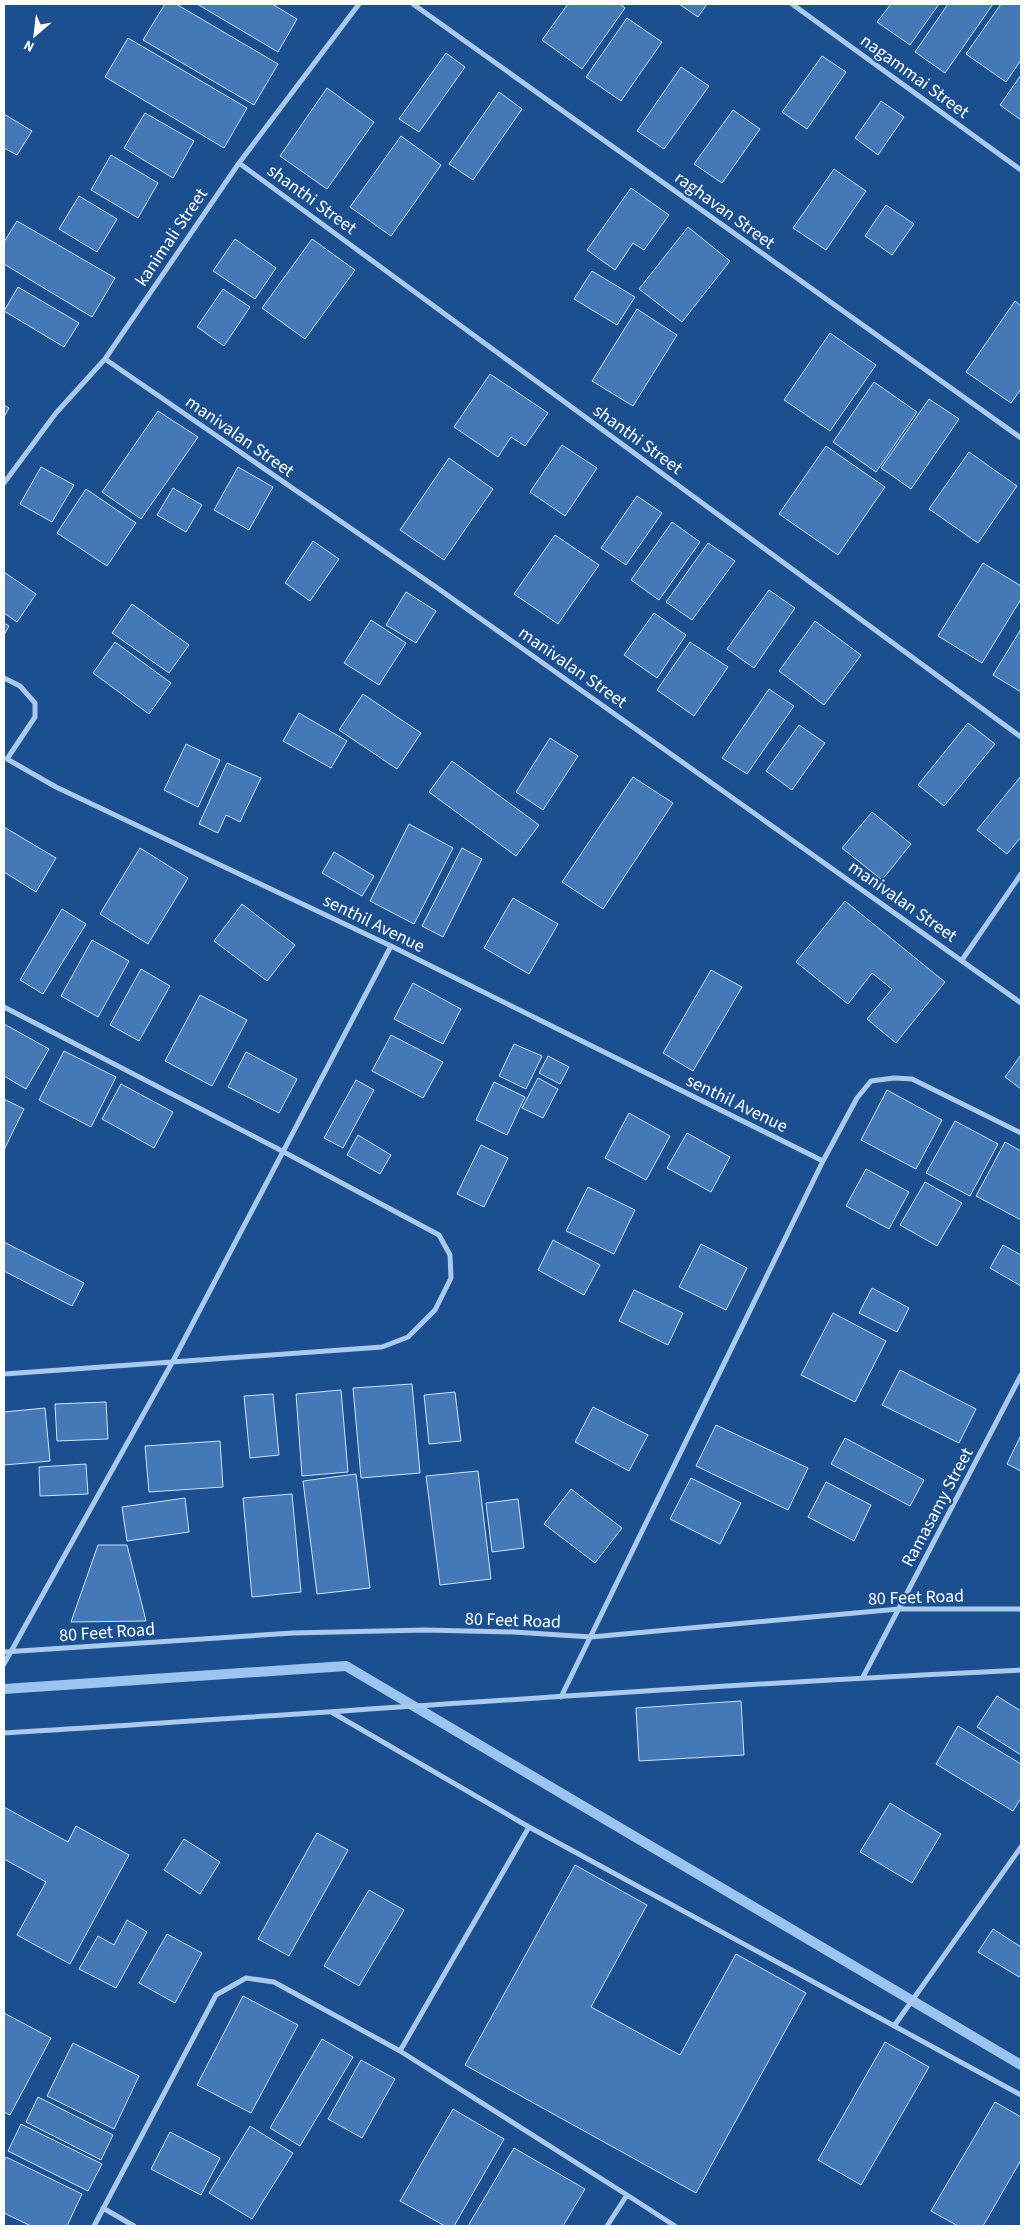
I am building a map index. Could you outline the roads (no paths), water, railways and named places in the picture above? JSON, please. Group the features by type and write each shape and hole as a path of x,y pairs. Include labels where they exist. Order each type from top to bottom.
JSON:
{"street":[{"name":"kanimali Street","path":"4,483 56,413 105,359 239,163 359,4"},
{"name":"raghavan Street","path":"414,4 1021,438"},
{"name":"nagammai Street","path":"792,4 1021,170"},
{"name":"shanthi Street","path":"239,163 1021,737"},
{"name":"manivalan Street","path":"105,359 428,582 1021,1003"},
{"name":"senthil Avenue","path":"4,678 20,686 35,703 35,717 5,761 391,946 823,1161"},
{"path":"962,960 1021,874"},
{"path":"4,1664 7,1652 173,1362 391,946"},
{"path":"4,1008 282,1151 439,1235 450,1255 451,1278 435,1310 408,1337 382,1347 4,1374"},
{"path":"562,1697 823,1161 857,1098 872,1080 894,1078 912,1080 1021,1133"},
{"name":"Ramasamy Street","path":"864,1678 1021,1375"},
{"name":"80 Feet Road","path":"7,1652 302,1633 435,1630 514,1632 591,1637 899,1609 1021,1609"},
{"path":"4,1733 864,1678 1021,1670"},
{"path":"333,1713 529,1827 1021,2095"},
{"path":"400,2050 529,1827"},
{"path":"894,2026 1021,1847"},
{"path":"94,2226 216,1995 246,1978 274,1982 400,2050 675,2226"},
{"path":"607,2226 626,2195"},
{"path":"104,2208 134,2226"}],"waterway":[{"path":"4,1689 346,1666 1021,2065"}]}
